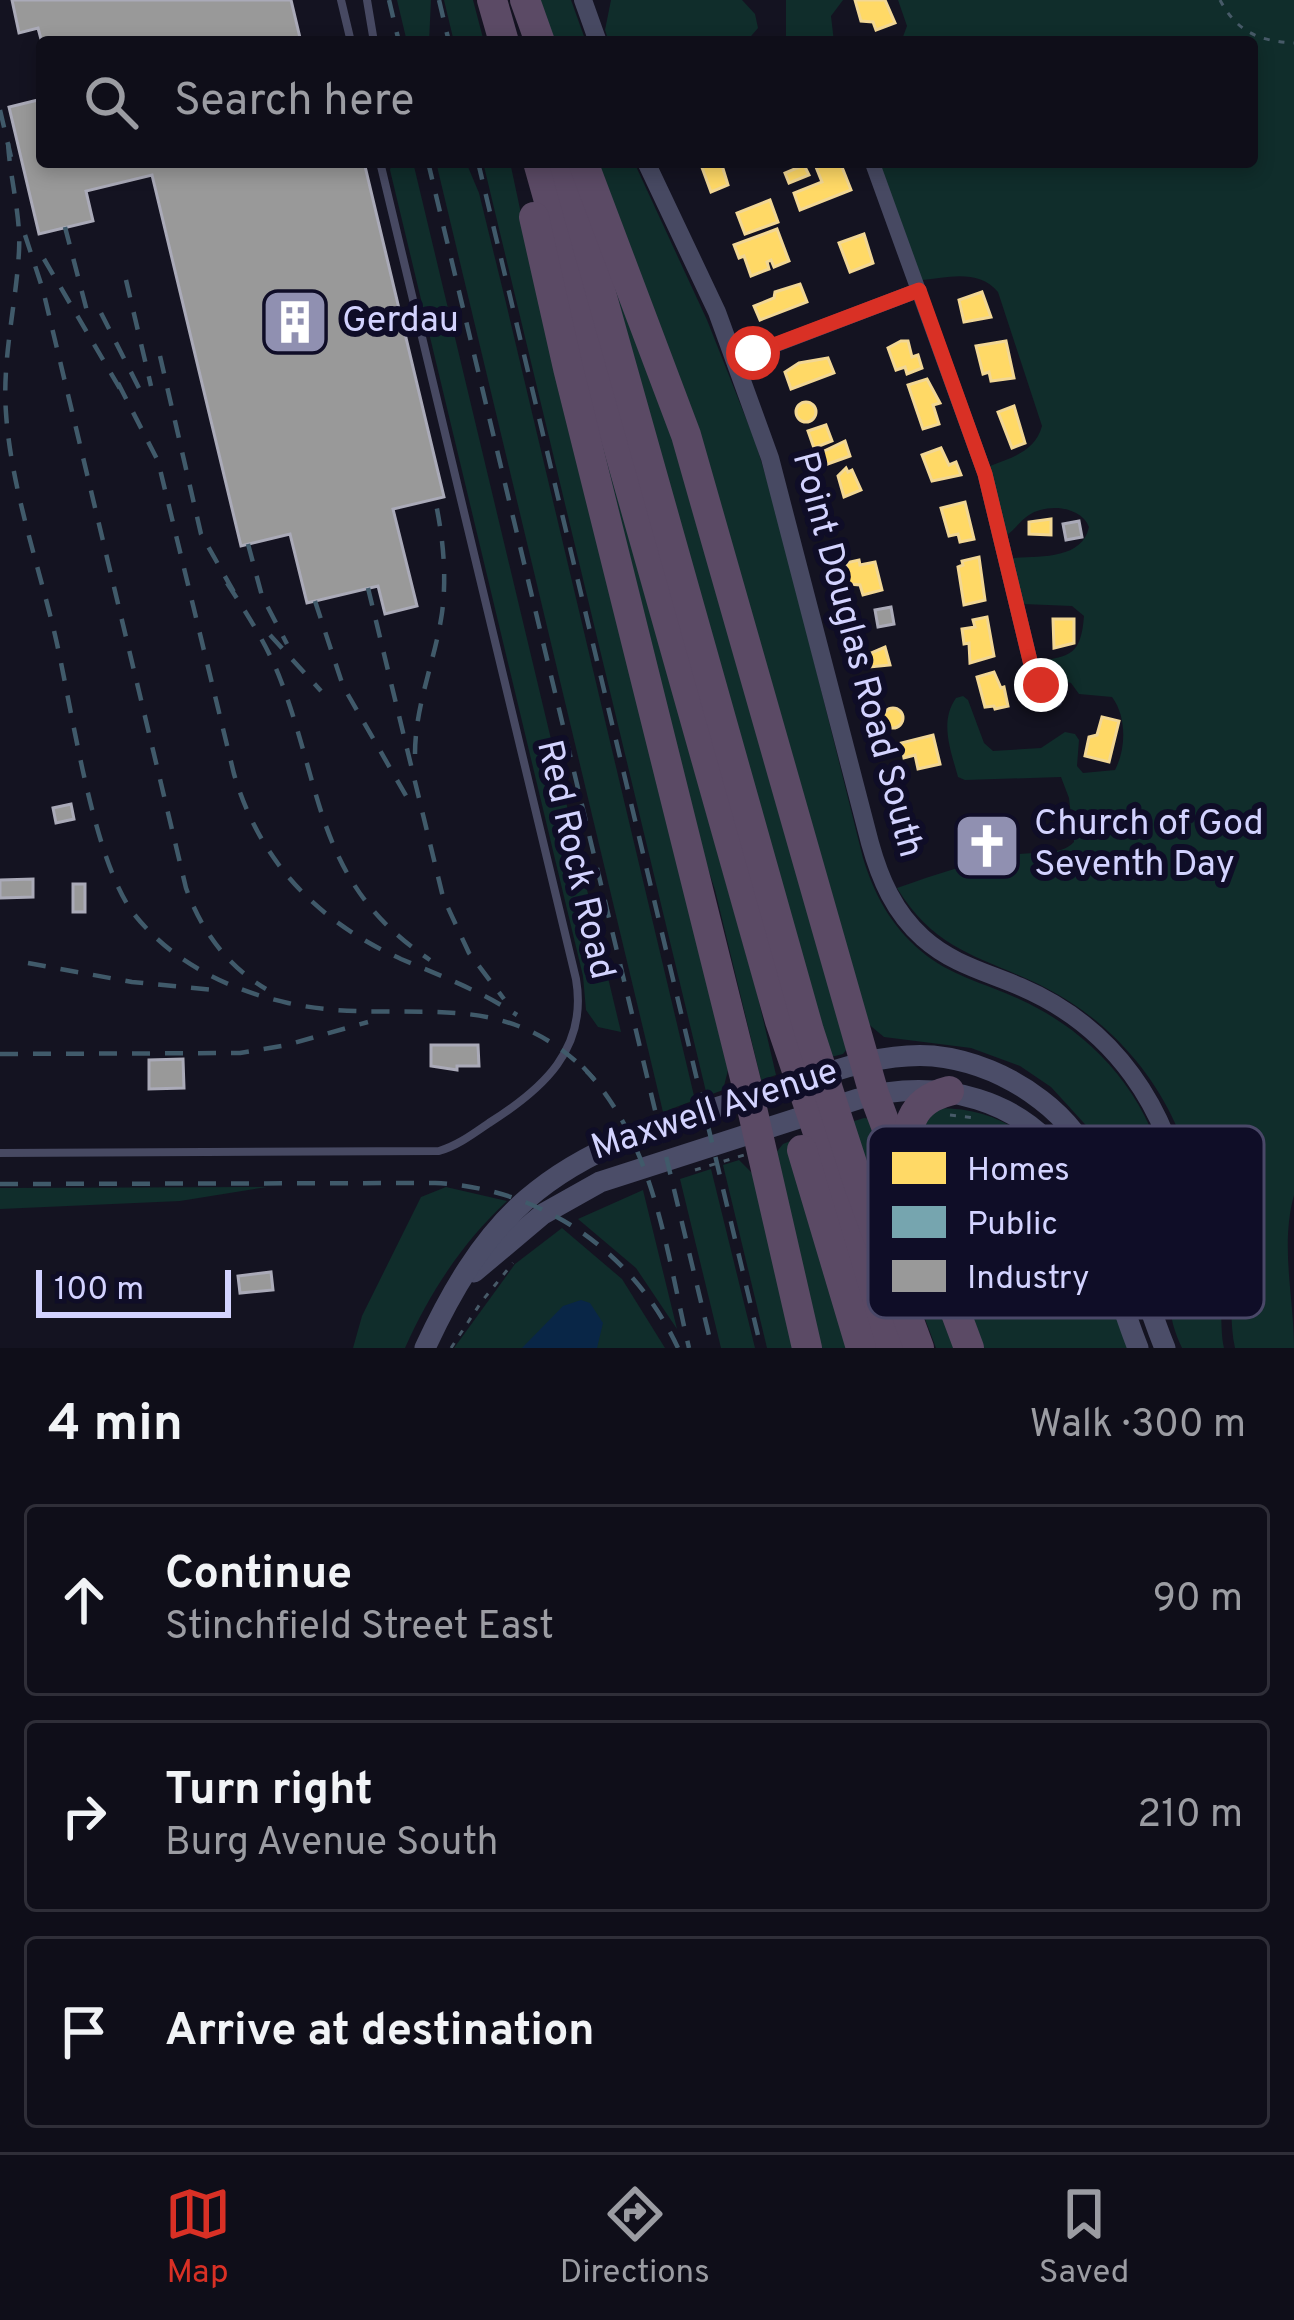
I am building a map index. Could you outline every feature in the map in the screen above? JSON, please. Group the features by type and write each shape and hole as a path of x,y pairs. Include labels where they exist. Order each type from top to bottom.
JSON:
{"highway":[{"path":"490,0 499,36"},
{"path":"522,0 529,36"},
{"path":"522,0 537,36"},
{"path":"523,168 562,348 749,1098 750,1147 807,1348"},
{"path":"540,168 746,904 811,1120 868,1285"},
{"path":"566,168 809,1031 868,1209"},
{"path":"585,168 686,435 822,922 857,1065 878,1126"},
{"path":"746,904 812,1190 861,1348"},
{"path":"910,1126 917,1108 944,1103"},
{"path":"880,1318 890,1348"},
{"path":"908,1318 919,1348"},
{"path":"957,1318 969,1348"}],"main road":[{"name":"Maxwell Avenue","path":"507,1243 544,1186 588,1158 641,1133 857,1065 905,1056 961,1061 1004,1076 1052,1108 1069,1126"},
{"name":"Maxwell Avenue","path":"425,1348 463,1282 550,1209 600,1182 750,1147 866,1096 915,1089 944,1103"},
{"path":"944,1103 988,1102 1025,1126"},
{"path":"1127,1318 1138,1348"},
{"name":"Maxwell Avenue","path":"1154,1318 1165,1348"}],"street":[{"path":"583,0 596,36"},
{"name":"Point Douglas Road South","path":"649,168 736,359 779,486 870,843 891,898 912,928 940,952 1045,998 1093,1030 1141,1084 1162,1126"},
{"path":"874,168 985,474 1033,673 1055,700"},
{"path":"736,359 919,290"}],"lane":[{"path":"341,0 350,36"},
{"path":"367,0 373,36"},
{"name":"Red Rock Road","path":"0,1153 439,1151 530,1096 556,1069 574,1037 579,1001 574,967 382,168"}],"path":[{"path":"1220,0 1243,30 1257,36"},
{"path":"1258,36 1294,44"},
{"path":"944,1103 988,1121"},
{"path":"688,1173 750,1147"},
{"path":"452,1348 482,1301 507,1243"}],"green space":[{"path":"397,0 431,0 429,36 406,36"},
{"path":"444,0 473,0 482,36 453,36"},
{"path":"536,0 571,0 584,36 547,36"},
{"path":"611,0 742,0 755,14 758,28 751,36 607,36"},
{"path":"786,0 843,0 831,16 833,36 786,36"},
{"path":"898,0 1294,0 1294,1195 1288,1252 1294,1348 1235,1348 1232,1318 1264,1318 1264,1126 1176,1126 1137,1061 1110,1033 1046,988 946,940 897,888 973,864 1055,851 1074,842 1069,798 1061,777 958,777 947,727 956,698 968,700 984,743 993,751 1041,748 1065,732 1075,734 1079,740 1077,766 1083,773 1115,770 1123,733 1112,697 1079,694 1071,683 1046,676 1037,661 1073,651 1084,616 1072,606 1023,604 1012,558 1069,551 1085,538 1089,527 1079,515 1054,508 1029,515 1007,535 990,466 1028,448 1042,426 998,292 973,277 922,280 881,168 1258,168 1258,36 903,36 907,26"},
{"path":"414,168 621,1032 598,1027 586,1010 583,976 390,170"},
{"path":"437,168 469,168 506,303 695,1100 663,1112"},
{"path":"484,168 511,168 545,326 728,1070 723,1090 707,1096"},
{"path":"590,168 637,168 707,320 755,441 863,858 878,897 901,931 932,960 1046,1013 1094,1049 1132,1094 1149,1126 1087,1126 1051,1087 1020,1066 971,1048 884,1037 860,1017"},
{"path":"599,238 644,330 852,1043 843,1054 831,1057"},
{"path":"560,292 757,993 776,1075 761,1080 715,890 675,768"},
{"path":"938,1108 984,1114 1007,1126 921,1126"},
{"path":"873,1119 876,1126 868,1126 868,1167 851,1122"},
{"path":"793,1140 854,1348 815,1348 770,1160"},
{"path":"739,1160 753,1174 795,1348 767,1348 723,1165"},
{"path":"711,1169 755,1348 721,1348 680,1179"},
{"path":"267,1187 180,1201 0,1209 0,1188"},
{"path":"446,1187 507,1201 448,1269 405,1348 353,1348 362,1316 421,1197"},
{"path":"643,1190 677,1329 636,1268 578,1219"},
{"path":"562,1228 622,1279 665,1348 454,1348 515,1264"},
{"path":"925,1318 946,1318 957,1348 936,1348"},
{"path":"967,1318 1118,1318 1129,1348 978,1348"},
{"path":"1172,1318 1222,1318 1224,1348 1182,1348"}],"water":[{"path":"581,1300 590,1303 603,1323 597,1348 522,1348 563,1306"}],"building: Homes":[{"path":"855,0 885,0 895,23 876,30 873,22 861,21"},
{"path":"702,168 723,168 728,185 711,192"},
{"path":"806,168 809,175 789,183 785,173"},
{"path":"816,168 842,168 851,190 800,210 794,193 822,182"},
{"path":"770,200 778,222 745,234 737,213"},
{"path":"777,229 789,261 774,267 771,260 769,269 751,276 734,245"},
{"path":"864,234 873,263 850,272 839,243"},
{"path":"800,284 807,302 760,320 754,306"},
{"path":"982,292 991,317 964,322 959,300"},
{"path":"908,341 912,357 918,355 922,368 907,374 905,367 896,370 888,348"},
{"path":"1006,341 1014,378 991,381 989,372 983,374 976,346"},
{"path":"828,358 834,373 791,389 785,372 799,363"},
{"path":"927,379 940,403 933,405 939,424 923,429 908,385"},
{"path":"806,402 816,412 806,422 796,412"},
{"path":"1014,406 1025,443 1012,448 998,412"},
{"path":"826,425 832,441 814,448 808,431"},
{"path":"845,441 850,456 822,466 818,454"},
{"path":"941,448 949,465 956,462 961,475 932,481 922,455"},
{"path":"846,468 852,470 861,490 844,497 838,476"},
{"path":"965,502 974,539 960,542 958,534 949,536 941,508"},
{"path":"1051,519 1051,535 1029,534 1029,522"},
{"path":"979,557 985,600 964,605 958,567 962,561"},
{"path":"859,560 860,565 875,562 882,590 863,595 860,585 849,584 846,563"},
{"path":"987,617 994,656 970,663 969,643 964,644 962,629 975,627 973,620"},
{"path":"1053,619 1074,619 1074,643 1054,648"},
{"path":"885,647 890,665 860,668 857,659"},
{"path":"994,672 1008,706 995,709 985,707 977,677"},
{"path":"893,708 903,718 893,728 883,718"},
{"path":"1102,717 1119,721 1109,762 1085,756 1089,737 1097,735"},
{"path":"933,735 940,764 918,769 915,755 904,758 901,743"}],"building: Public":[{"name":"Church of God Seventh Day","path":"1007,824 1014,851 967,863 960,850 961,835"}],"building: Industry":[{"path":"12,0 291,0 300,36 40,36 38,28 19,33"},
{"name":"Gerdau","path":"36,100 36,168 365,168 444,497 393,509 417,606 385,614 378,586 307,603 290,534 241,546 152,175 86,191 93,221 39,234 9,107"},
{"path":"1079,521 1082,537 1066,540 1063,524"},
{"path":"891,607 894,624 878,627 875,610"},
{"path":"71,804 74,819 56,823 53,808"},
{"path":"33,879 33,897 0,898 0,880"},
{"path":"73,884 85,884 85,912 73,912"},
{"path":"431,1045 478,1045 479,1066 457,1066 457,1070 431,1066"},
{"path":"183,1059 184,1088 149,1089 149,1060"},
{"path":"271,1272 273,1290 240,1293 238,1276"}],"railway":[{"path":"389,0 398,36"},
{"path":"439,0 448,36"},
{"path":"0,110 11,157"},
{"path":"8,143 19,238 5,393 13,469 95,821 119,889 134,914 184,960 244,990 331,1010 487,1017 523,1028 558,1048 594,1079"},
{"path":"429,168 712,1348"},
{"path":"479,168 761,1348"},
{"path":"65,227 88,315"},
{"path":"25,235 43,290 186,888 217,946 266,989"},
{"path":"44,259 126,399"},
{"path":"126,280 151,386"},
{"path":"101,313 139,388"},
{"path":"160,356 201,534 235,594"},
{"path":"118,383 158,461 234,774 259,835 296,885 343,926 517,1015"},
{"path":"415,754 443,599 435,499"},
{"path":"248,544 262,596 287,644"},
{"path":"227,583 276,668 329,835 345,868 393,931 430,960"},
{"path":"368,588 443,897 469,953 504,999"},
{"path":"315,601 343,686 409,801"},
{"path":"270,635 321,691"},
{"path":"28,963 132,982 223,991"},
{"path":"0,1054 240,1053 368,1022"},
{"path":"583,1067 627,1129 642,1163 689,1348"},
{"path":"0,1184 435,1183 512,1197 580,1231 610,1254 659,1313 678,1348"}],"place":[{"name":"Gerdau","path":"295,322"},
{"name":"Church of God Seventh Day","path":"987,846"}],"route":[{"path":"753,353 919,290 983,470 1033,673 1041,685"}]}
